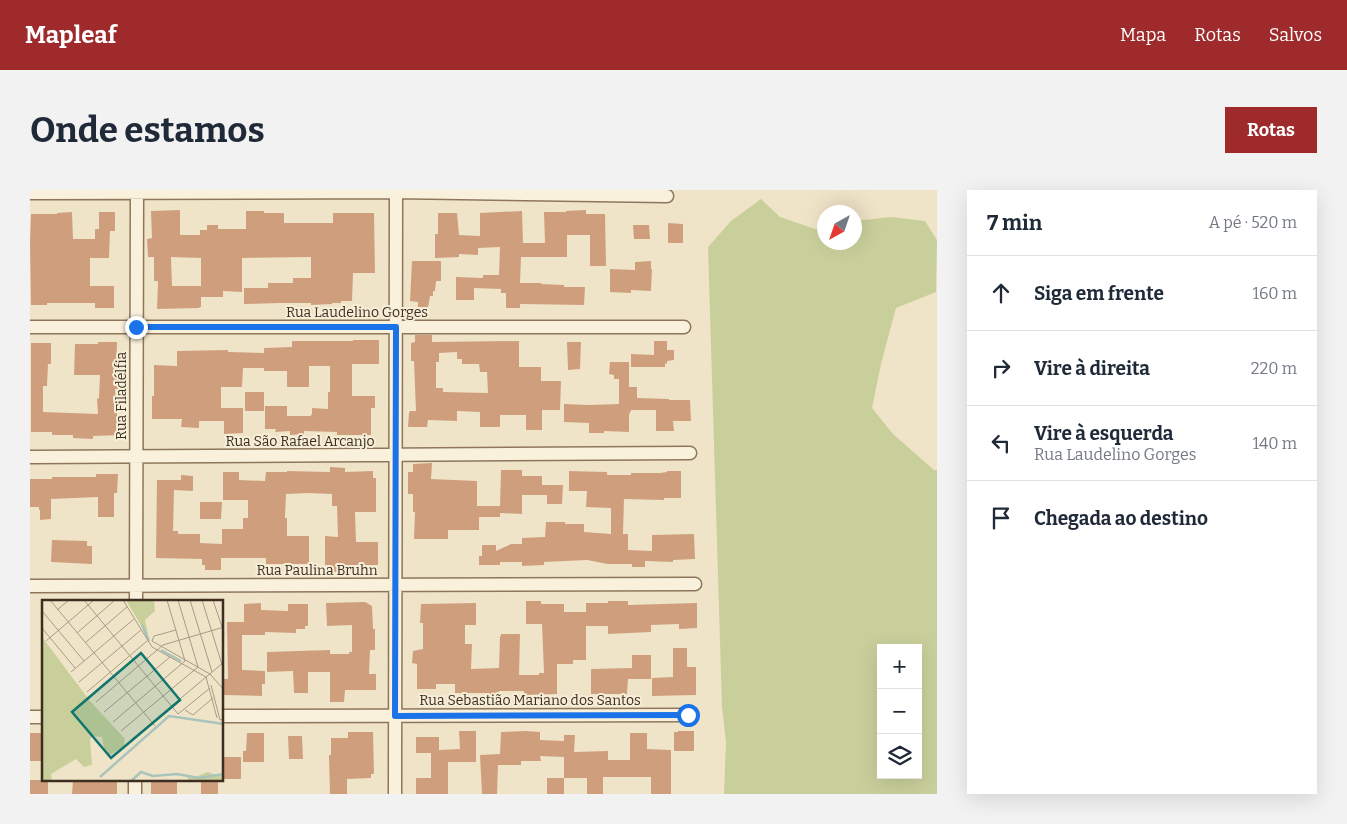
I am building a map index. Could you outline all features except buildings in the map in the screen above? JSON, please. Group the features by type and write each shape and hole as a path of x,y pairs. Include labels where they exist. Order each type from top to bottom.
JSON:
{"street":[{"path":"395,794 396,191"},
{"path":"30,193 396,191 667,196"},
{"name":"Rua Filadélfia","path":"136,600 137,192"},
{"name":"Rua Laudelino Gorges","path":"30,327 684,327"},
{"name":"Rua São Rafael Arcanjo","path":"30,457 690,453"},
{"name":"Rua Paulina Bruhn","path":"30,586 694,584"},
{"name":"Rua Sebastião Mariano dos Santos","path":"224,716 688,715"}],"green space":[{"path":"761,199 780,217 817,229 817,250 862,250 862,220 891,217 925,221 937,240 936,292 896,308 881,364 872,408 893,434 934,470 937,470 937,794 724,794 726,742 722,707 708,247 731,221"}],"route":[{"path":"136,327 396,327 395,716 688,715"}]}
